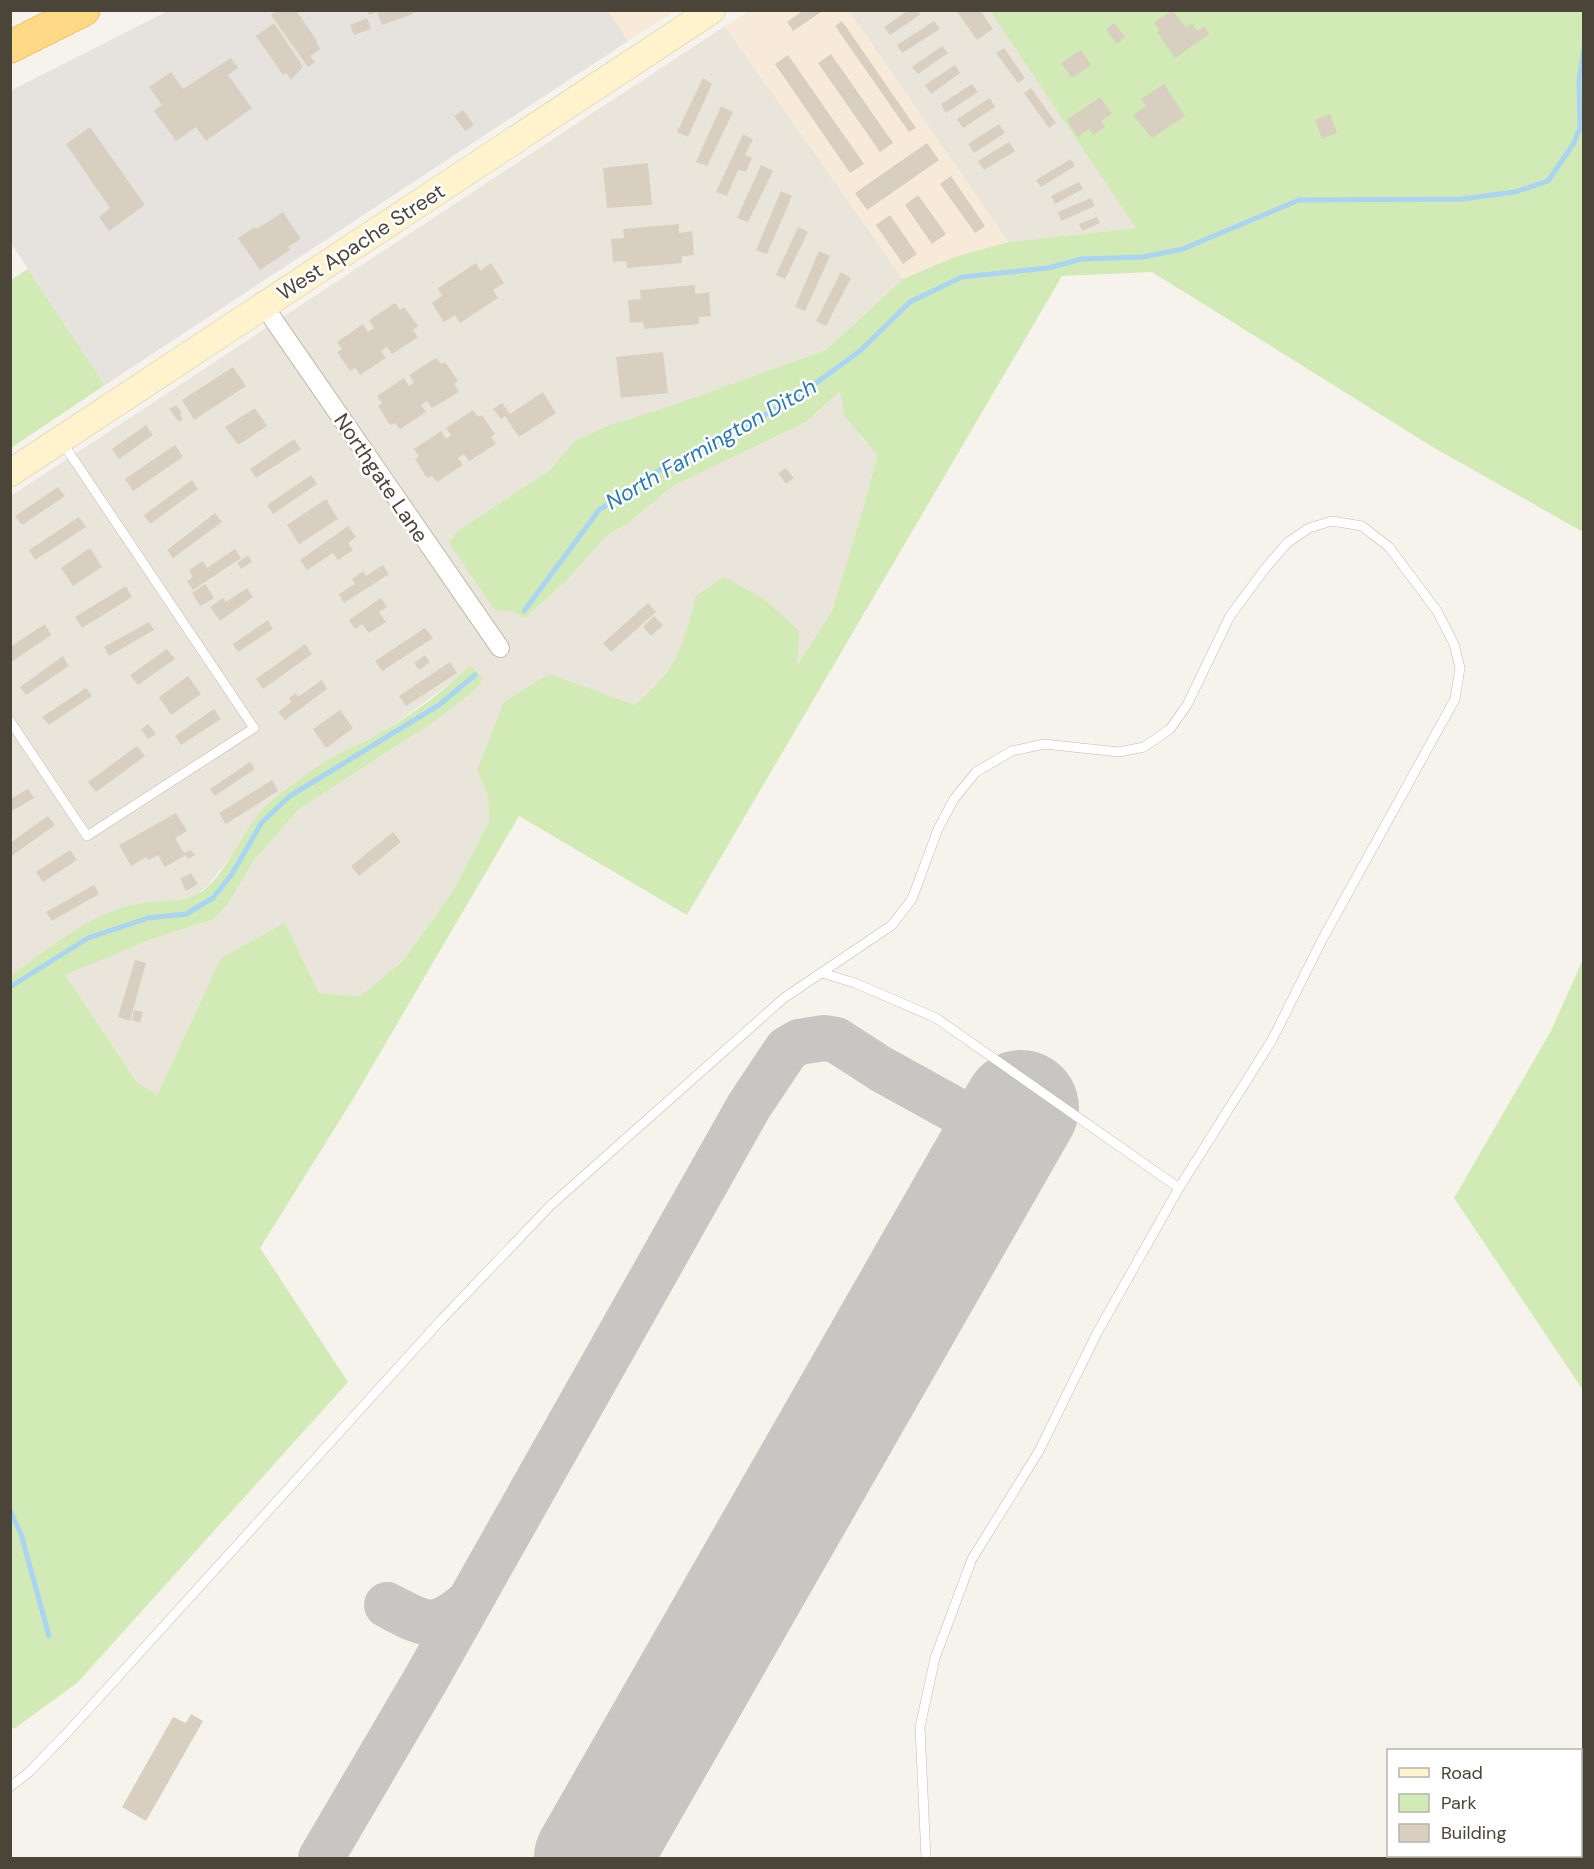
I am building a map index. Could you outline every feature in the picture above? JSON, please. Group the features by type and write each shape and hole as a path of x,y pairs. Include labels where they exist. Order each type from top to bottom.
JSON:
{"highway":[{"path":"10,47 84,10"}],"main road":[{"name":"West Apache Street","path":"10,473 712,10"}],"street":[{"name":"Northgate Lane","path":"264,306 500,648"}],"lane":[{"path":"10,721 87,836 254,728 60,440"},
{"path":"10,1787 28,1773 66,1734 441,1319 551,1205 713,1058 784,998 892,925 912,899 938,829 954,799 976,772 1012,751 1044,744 1119,752 1144,747 1170,729 1188,705 1230,616 1287,543 1309,528 1332,521 1362,526 1389,547 1437,611 1454,644 1460,668 1455,699 1323,938 1272,1040 1179,1188 1097,1333 1038,1451 972,1559 935,1658 920,1727 926,1858"},
{"path":"822,973 855,983 936,1018 1179,1188"}],"shaded area":[{"path":"168,11 608,11 628,41 105,385 11,243 10,91"},
{"path":"608,11 675,11 628,41"},
{"path":"750,11 849,11 1008,242 952,258 903,279 725,26"},
{"path":"849,11 990,11 1136,228 1008,242"},
{"path":"725,26 903,279 826,350 670,406 609,425 575,441 549,471 451,537 506,610 514,612 569,578 605,537 631,521 673,486 806,422 840,391 860,437 877,454 832,611 796,666 696,596 680,654 657,685 635,705 616,699 477,770 488,796 489,821 455,888 404,960 360,996 319,993 285,923 203,996 157,1095 137,1082 64,975 152,939 214,919 228,904 255,859 299,809 429,725 483,678 470,665 456,679 385,731 334,757 232,855 208,885 196,895 174,901 132,905 11,976 11,496"}],"green space":[{"path":"990,11 1583,11 1583,532 1431,446 1152,272 1062,276 687,915 519,816 353,1099 260,1248 348,1382 77,1683 14,1729 10,1725 10,976 83,925 99,917 132,905 187,898 205,889 224,867 250,826 268,804 327,761 407,717 470,665 483,678 475,690 429,725 299,809 255,859 228,904 214,919 152,939 65,975 137,1082 157,1095 221,958 285,923 319,993 360,996 404,960 455,888 489,821 488,796 477,770 504,702 549,674 635,705 650,692 670,668 682,644 696,596 724,577 764,599 799,631 797,665 832,611 877,455 845,417 840,391 806,422 673,486 631,521 605,537 569,578 525,618 514,612 495,610 449,543 455,533 549,471 575,441 609,425 670,406 826,350 903,279 952,258 1008,242 1136,228"},
{"path":"28,269 105,385 11,448 11,280"},
{"path":"1583,959 1583,1390 1454,1198 1551,1031"}],"building":[{"path":"277,10 296,10 317,41 320,49 310,56 315,62 308,67 271,15"},
{"path":"367,10 412,10 413,14 382,25 377,12 369,15"},
{"path":"804,10 824,10 793,31 787,22"},
{"path":"909,10 917,10 920,15 890,35 884,27"},
{"path":"956,10 980,10 993,29 977,40"},
{"path":"1172,10 1186,27 1192,23 1197,31 1204,26 1209,34 1175,58 1157,32 1160,30 1154,23"},
{"path":"367,18 371,29 354,35 350,25"},
{"path":"842,21 916,128 909,132 835,26"},
{"path":"934,21 940,29 902,53 897,45"},
{"path":"274,23 303,67 291,80 286,73 283,75 256,36"},
{"path":"1114,23 1125,37 1117,44 1106,30"},
{"path":"942,46 948,53 918,74 912,67"},
{"path":"1004,48 1025,78 1018,83 996,53"},
{"path":"1081,50 1091,65 1072,78 1061,63"},
{"path":"831,54 893,143 880,152 818,63"},
{"path":"788,55 864,164 850,173 775,64"},
{"path":"231,58 238,68 228,75 252,108 206,141 196,127 176,141 154,111 162,105 149,87 171,72 183,89"},
{"path":"955,65 960,73 931,94 925,85"},
{"path":"703,78 712,84 688,137 677,132"},
{"path":"972,84 978,92 946,113 941,104"},
{"path":"1164,84 1185,116 1152,138 1133,115 1146,106 1141,99"},
{"path":"1031,88 1056,123 1049,128 1024,93"},
{"path":"1100,97 1112,114 1101,121 1105,127 1093,135 1089,129 1078,137 1067,120"},
{"path":"990,98 995,107 963,128 957,119"},
{"path":"721,106 733,112 707,166 696,162"},
{"path":"463,110 474,125 465,131 454,116"},
{"path":"1330,114 1337,133 1322,139 1315,120"},
{"path":"999,124 1005,133 974,153 968,144"},
{"path":"90,127 145,205 109,231 99,217 110,208 66,144"},
{"path":"743,134 753,139 745,155 752,158 746,172 738,170 727,196 716,192"},
{"path":"1009,142 1015,151 984,170 978,161"},
{"path":"927,143 939,160 867,210 855,193"},
{"path":"1071,159 1075,166 1041,187 1036,180"},
{"path":"648,163 652,205 607,208 603,168"},
{"path":"761,165 773,171 748,222 737,218"},
{"path":"951,176 985,226 975,233 940,184"},
{"path":"1079,182 1083,189 1055,204 1051,196"},
{"path":"781,191 792,196 767,254 756,250"},
{"path":"918,195 946,234 932,244 905,205"},
{"path":"1091,198 1095,206 1061,221 1058,212"},
{"path":"283,212 301,239 288,247 290,250 260,270 238,238"},
{"path":"890,215 917,254 903,264 876,225"},
{"path":"1097,217 1100,223 1082,231 1079,224"},
{"path":"679,224 679,233 692,231 694,255 682,256 682,263 627,268 626,261 613,262 611,239 624,238 623,229"},
{"path":"798,227 808,232 785,279 776,275"},
{"path":"819,251 830,256 805,311 795,307"},
{"path":"476,263 481,271 491,263 504,283 493,290 498,298 460,323 455,315 444,322 432,303 442,296 438,288"},
{"path":"841,272 851,278 826,326 816,321"},
{"path":"695,285 695,294 709,292 711,316 699,317 699,324 644,329 643,322 630,323 628,300 641,299 640,290"},
{"path":"395,303 400,310 404,307 418,326 413,330 418,337 392,354 387,347 381,351 386,358 360,375 355,368 350,371 337,352 342,349 337,342 363,324 368,332 374,328 369,320"},
{"path":"663,352 668,393 621,398 616,357"},
{"path":"436,358 441,364 445,362 458,381 454,384 459,392 432,408 427,401 421,405 426,412 400,429 395,423 390,425 378,406 382,403 377,396 404,378 409,386 414,383 409,375"},
{"path":"233,367 246,386 194,420 182,400"},
{"path":"543,392 556,413 519,437 505,416 501,419 493,409 502,403 510,414"},
{"path":"176,405 182,413 180,415 183,419 179,422 169,409"},
{"path":"255,408 267,426 238,445 225,427"},
{"path":"473,410 478,417 482,415 495,434 491,437 496,444 469,461 464,454 458,458 463,465 437,482 432,476 427,478 415,459 419,456 414,449 441,431 446,439 451,435 446,428"},
{"path":"146,425 153,435 119,459 112,449"},
{"path":"294,439 301,449 256,478 250,469"},
{"path":"175,445 183,457 133,491 125,479"},
{"path":"786,468 794,478 786,484 778,473"},
{"path":"311,475 317,484 273,514 267,505"},
{"path":"192,480 198,489 150,524 144,515"},
{"path":"58,487 65,496 22,525 15,516"},
{"path":"326,499 338,519 299,544 287,525"},
{"path":"215,513 222,522 173,558 167,550"},
{"path":"79,517 86,527 35,560 29,550"},
{"path":"348,526 356,537 348,543 353,550 338,560 333,553 307,570 300,560"},
{"path":"90,548 102,567 73,586 61,568"},
{"path":"235,549 241,558 193,590 187,581 193,577 189,570 203,561 207,568"},
{"path":"248,555 252,562 241,569 237,563"},
{"path":"383,565 389,574 344,603 339,594 355,584 352,579 363,571 366,576"},
{"path":"205,584 214,598 200,606 192,593"},
{"path":"126,586 132,597 82,628 75,617"},
{"path":"247,588 253,597 220,621 210,607 223,598 226,602"},
{"path":"381,598 387,607 379,612 386,622 369,633 362,624 355,629 349,620"},
{"path":"648,603 656,612 611,652 603,643"},
{"path":"654,616 663,625 651,636 643,627"},
{"path":"268,620 273,629 238,652 233,644"},
{"path":"149,622 154,630 109,656 104,647"},
{"path":"45,624 51,635 10,663 10,647"},
{"path":"425,628 433,638 382,671 375,661"},
{"path":"305,644 312,654 263,689 256,679"},
{"path":"167,649 175,659 138,685 130,675"},
{"path":"425,655 430,662 419,670 414,663"},
{"path":"63,656 69,666 26,695 20,687"},
{"path":"450,662 457,673 406,706 399,696"},
{"path":"188,676 201,694 171,715 159,697"},
{"path":"322,680 327,689 285,720 278,712 291,702 289,698 296,693 298,697"},
{"path":"86,688 92,696 49,725 42,717"},
{"path":"214,709 221,719 181,745 175,736"},
{"path":"340,710 353,728 326,748 313,729"},
{"path":"148,724 156,734 148,739 141,729"},
{"path":"137,746 145,756 96,792 88,782"},
{"path":"250,762 255,769 215,796 210,789"},
{"path":"272,780 278,791 226,824 219,813"},
{"path":"28,789 34,798 10,812 10,799"},
{"path":"176,813 187,831 175,838 184,853 191,850 195,855 188,859 186,855 165,867 158,855 149,860 146,857 131,866 119,845"},
{"path":"48,816 55,825 10,857 10,843"},
{"path":"393,832 401,842 359,876 351,866"},
{"path":"70,850 77,860 43,882 36,872"},
{"path":"191,873 198,884 186,891 180,879"},
{"path":"94,885 99,894 52,921 46,912"},
{"path":"135,960 146,963 130,1021 118,1017"},
{"path":"134,1010 143,1012 140,1023 132,1020"},
{"path":"191,1714 203,1721 146,1821 122,1807 173,1717 186,1723"}],"waterway":[{"name":"North Farmington Ditch","path":"524,611 599,510 656,472 696,453 797,397 861,350 910,302 962,277 1048,268 1081,259 1143,257 1183,249 1299,200 1462,199 1515,192 1548,181 1574,143 1580,128 1579,81 1584,47"},
{"name":"North Farmington Ditch","path":"10,987 88,938 148,918 186,914 213,898 232,874 262,822 290,796 439,705 475,675"},
{"path":"10,1510 21,1534 49,1636"}],"taxiway":[{"path":"321,1858 426,1679 749,1106 787,1049 799,1042 824,1038 836,1040 881,1069 1004,1137"},
{"path":"387,1605 420,1621 437,1622 468,1603"}],"runway":[{"path":"592,1858 1021,1108"}]}
